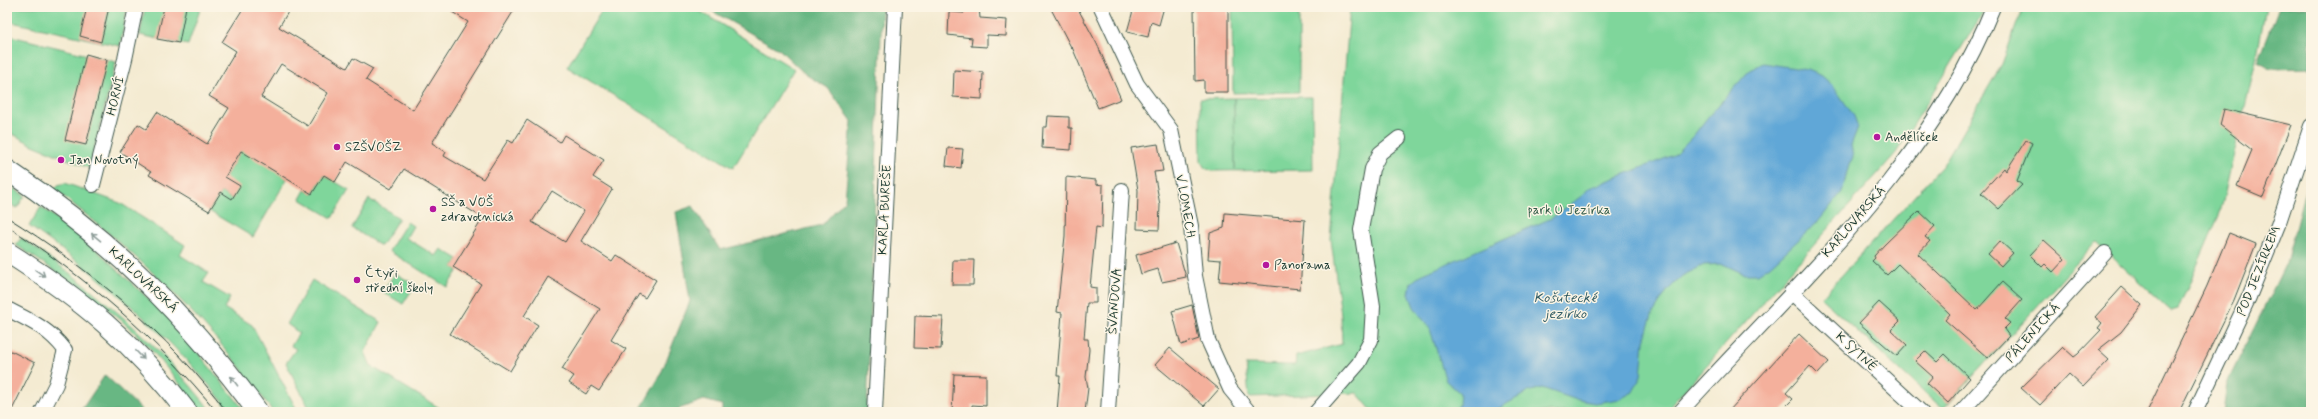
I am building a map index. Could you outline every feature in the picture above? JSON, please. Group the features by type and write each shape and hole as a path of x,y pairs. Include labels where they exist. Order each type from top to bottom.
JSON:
{"main road":[{"name":"KARLOVARSKÁ","path":"7,170 73,218 166,299 209,347 258,412"},
{"path":"7,252 76,298 123,338 166,385 187,412"}],"street":[{"name":"HORNÍ","path":"93,185 125,59 136,7"},
{"name":"KARLA BUREŠE","path":"875,412 894,7"},
{"name":"V LOMECH","path":"1101,7 1137,84 1171,130 1191,226 1195,276 1208,340 1230,389 1249,412"},
{"name":"KARLOVARSKÁ","path":"1680,412 1791,292 1916,148 1956,83 1993,7"},
{"name":"POD JEZÍRKEM","path":"2195,412 2252,290 2278,225 2311,126"},
{"path":"1316,412 1359,363 1371,340 1373,306 1361,230 1372,168 1380,153 1399,138"},
{"name":"ŠVANDOVA","path":"1108,412 1122,190"},
{"name":"PÁLENICKÁ","path":"1961,412 2105,253"},
{"name":"K SYTNÉ","path":"1791,292 1921,412"},
{"path":"7,309 44,328 54,336 64,350 56,384 42,412"}],"green space":[{"path":"7,7 127,7 120,46 7,21"},
{"path":"145,7 201,7 188,45 140,35"},
{"path":"604,7 693,7 794,69 733,168 567,67"},
{"path":"705,7 882,7 867,412 722,412 722,405 704,400 670,412 639,412 660,376 690,301 676,212 693,206 720,250 822,225 845,200 852,121 828,88 805,74 780,50"},
{"path":"1232,7 1299,7 1299,92 1233,93"},
{"name":"park U Jezírka","path":"1350,7 1984,7 1981,16 1896,153 1665,412 1373,412 1357,393 1249,397 1246,364 1295,365 1296,356 1342,344 1341,315 1331,240"},
{"path":"2023,7 2266,7 2256,60 2220,213 2178,309 2171,311 2096,242 1943,409 1821,298 1943,165 2002,64"},
{"path":"2279,7 2311,7 2311,68 2271,69 2258,62"},
{"path":"7,35 116,62 89,168 33,145 7,131"},
{"path":"1312,97 1313,170 1212,171 1205,168 1201,162 1200,99"},
{"path":"243,147 287,179 253,237 209,211 221,192 232,199 225,177"},
{"path":"2311,168 2311,412 2223,412 2227,383 2286,263"},
{"path":"324,175 349,190 332,218 300,199 305,190 312,194"},
{"path":"65,183 120,203 185,245 180,255 209,273 203,282 230,298 224,308 252,325 298,412 273,412 225,349 172,292 116,239 54,189 58,185"},
{"path":"7,184 25,196 17,208 7,202"},
{"path":"369,199 399,218 381,246 352,228"},
{"path":"41,207 85,239 173,322 246,412 231,412 209,385 162,335 85,267 29,226"},
{"path":"407,222 413,226 406,238 436,256 441,249 458,259 453,267 458,270 447,287 389,251"},
{"path":"21,238 99,296 170,363 212,412 202,412 153,352 121,320 83,290 16,245"},
{"path":"395,273 415,285 403,304 383,292"},
{"path":"312,280 381,322 365,352 371,366 446,412 311,412 286,363 296,349 291,346 299,333 287,324"},
{"path":"105,375 144,412 80,412"}],"water":[{"name":"Košutecké jezírko","path":"1763,63 1808,70 1822,76 1833,86 1854,116 1858,127 1851,145 1853,157 1849,165 1842,192 1818,222 1770,266 1758,274 1744,274 1723,264 1704,265 1682,276 1667,291 1652,315 1644,341 1641,376 1633,392 1620,399 1595,403 1574,399 1542,388 1528,392 1492,412 1453,412 1459,405 1460,393 1446,381 1430,329 1414,307 1409,294 1411,283 1421,275 1552,218 1583,195 1589,188 1674,155 1694,135 1707,118 1749,71"}],"building":[{"path":"87,7 109,7 101,42 80,36"},
{"path":"164,7 186,7 179,43 157,39"},
{"name":"SŠ a VOŠ zdravotnická","path":"244,7 291,7 279,27 347,68 353,58 373,69 366,80 413,110 468,22 444,7 516,7 432,143 446,152 444,156 483,179 508,140 513,143 527,120 560,142 564,135 604,160 593,177 612,189 581,241 612,261 616,255 656,280 645,298 639,294 611,340 626,349 599,391 591,386 586,394 569,383 574,376 562,369 600,309 548,277 524,316 538,325 510,371 450,334 481,284 453,267 483,218 404,169 391,189 347,162 335,182 324,175 312,194 241,151 225,177 240,186 232,199 221,192 209,211 149,175 151,172 120,152 138,124 146,129 157,112 207,144 229,108 209,96 236,51 222,42","holes":["281,64 328,93 308,126 261,97","552,191 584,211 565,242 532,222"]},
{"path":"964,7 979,7 980,18 1007,20 1006,36 987,35 987,47 971,46 972,38 948,35 949,12 964,13"},
{"path":"1050,7 1077,7 1097,44 1121,99 1098,108 1072,47 1072,49"},
{"path":"1134,7 1164,7 1159,25 1151,22 1148,37 1127,32"},
{"path":"1194,7 1228,7 1228,92 1204,92 1204,80 1195,81"},
{"path":"86,54 107,60 86,145 65,140"},
{"path":"954,70 983,72 982,99 953,97"},
{"path":"2224,109 2291,125 2263,197 2237,186 2252,150 2220,125"},
{"path":"1048,116 1069,117 1069,128 1072,128 1071,150 1042,148 1043,127 1047,127"},
{"path":"2026,140 2032,143 2017,181 2022,185 1999,209 1981,193 2004,168 2006,171"},
{"path":"1158,144 1163,171 1154,172 1160,205 1159,230 1137,229 1138,190 1131,148"},
{"path":"948,148 963,149 961,168 946,166"},
{"path":"1066,177 1096,180 1096,184 1103,185 1102,228 1096,227 1090,287 1096,288 1096,303 1087,303 1084,339 1088,339 1089,350 1086,377 1088,388 1085,412 1057,412 1060,376 1057,376 1062,313 1057,312 1065,236"},
{"path":"1919,211 1935,226 1925,237 1930,241 1918,254 1977,310 2002,282 2022,300 2005,319 2010,323 2004,329 2009,336 1988,358 1945,320 1950,314 1898,264 1887,275 1872,261 1875,258 1874,256 1884,245"},
{"path":"1225,213 1305,220 1300,289 1219,281 1221,260 1208,259 1210,233 1224,228"},
{"path":"2229,233 2256,244 2234,300 2179,412 2147,412 2207,286"},
{"path":"2044,240 2065,259 2053,272 2045,264 2042,267 2030,255"},
{"path":"2000,241 2013,253 2001,266 1988,254"},
{"path":"1176,243 1186,277 1162,282 1158,269 1141,274 1136,255"},
{"path":"953,260 974,260 973,285 952,285"},
{"path":"2122,287 2142,305 2121,332 2098,350 2109,360 2083,387 2069,374 2040,405 2021,388 2063,347 2074,357 2078,354 2101,330 2098,328 2102,323 2095,317"},
{"path":"1879,302 1900,321 1891,330 1907,345 1897,356 1859,323"},
{"path":"1192,305 1199,339 1181,345 1172,311"},
{"path":"915,316 943,317 941,349 914,348"},
{"path":"1799,334 1829,362 1818,374 1810,366 1786,393 1793,399 1780,412 1728,412"},
{"path":"1170,348 1219,389 1204,406 1155,365"},
{"path":"7,349 35,363 11,412 7,412"},
{"path":"1925,351 1937,362 1945,354 1970,378 1948,403 1927,384 1933,377 1915,361"},
{"path":"954,374 986,375 986,406 972,405 972,412 952,412"}],"tram line":[{"path":"7,217 68,258 126,304 179,356 204,383 227,412"},
{"path":"7,226 37,246 93,288 120,311 170,359 217,412"}],"place":[{"name":"Andělíček","path":"1877,137"},
{"name":"SZŠVOŠZ","path":"337,147"},
{"name":"Jan Novotný","path":"61,160"},
{"name":"SŠ a VOŠ zdravotnická","path":"433,209"},
{"name":"Panorama","path":"1266,265"},
{"name":"Čtyři střední školy","path":"357,280"}]}
